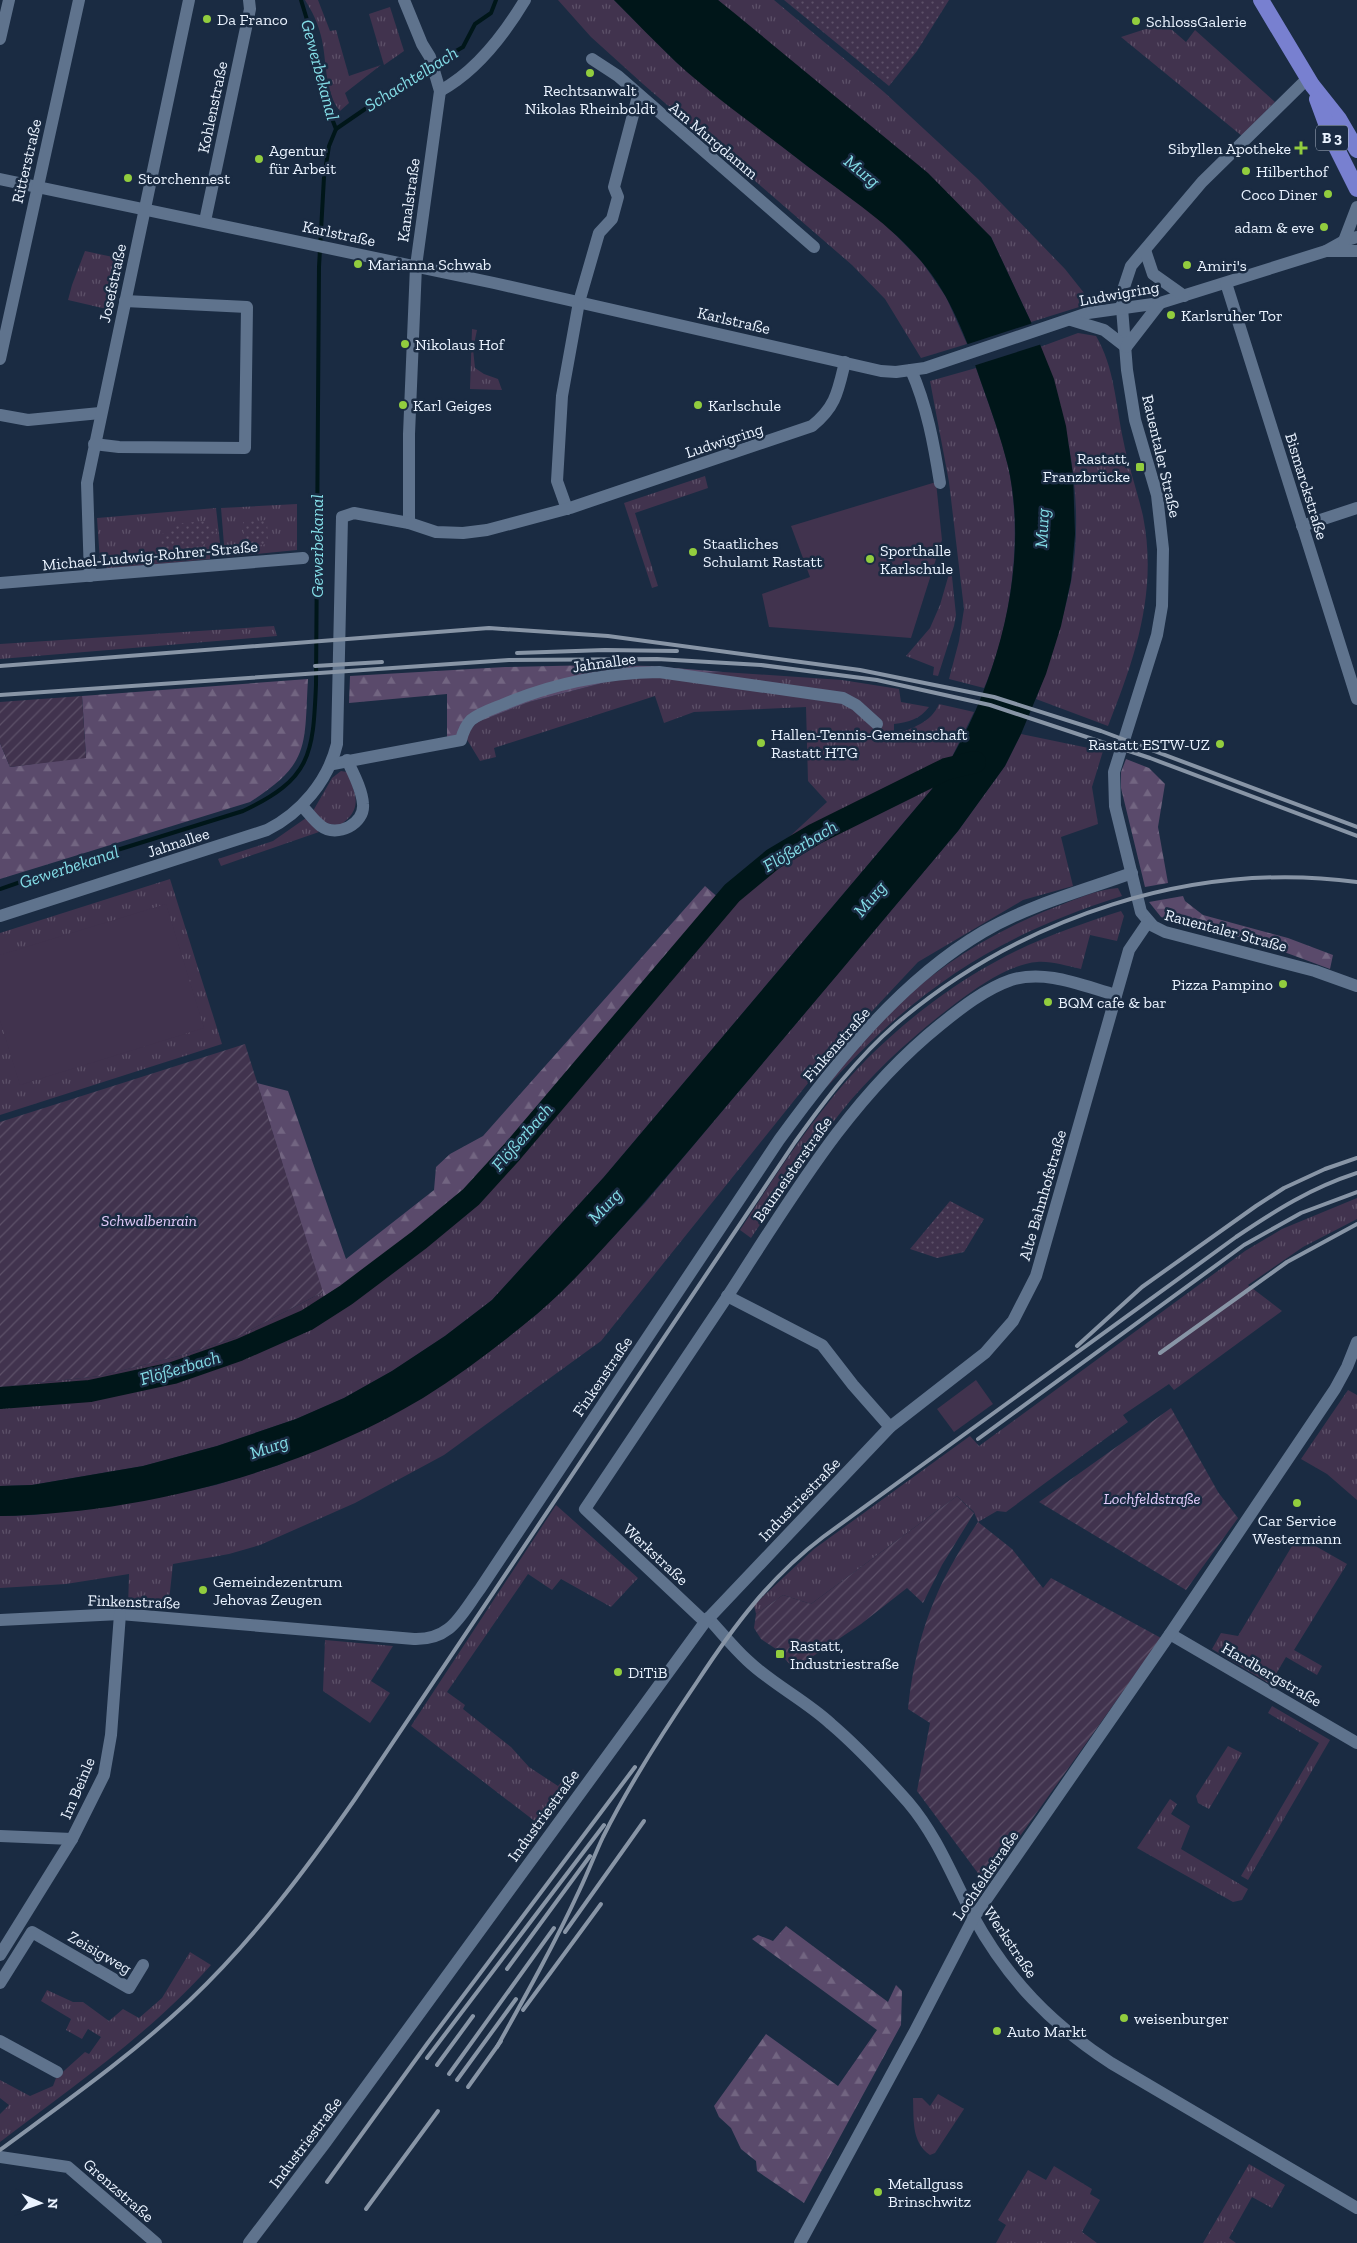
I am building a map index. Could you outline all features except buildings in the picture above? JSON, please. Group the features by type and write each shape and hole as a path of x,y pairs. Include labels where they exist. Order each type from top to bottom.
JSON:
{"main road":[{"name":"B 3","path":"1264,3 1310,81 1339,119 1357,150"},
{"name":"B 3","path":"1310,81 1331,137 1357,189"}],"street":[{"path":"0,39 9,0"},
{"name":"Ritterstraße","path":"0,359 79,0"},
{"name":"Josefstraße","path":"90,576 87,483 100,413 189,0"},
{"name":"Kohlenstraße","path":"205,221 250,9 249,0"},
{"name":"Kanalstraße","path":"404,0 436,72 440,91 416,266 409,434 409,523"},
{"path":"440,91 455,83 471,69 492,46 525,0"},
{"name":"Am Murgdamm","path":"592,59 618,76 638,96 814,247"},
{"name":"Rauentaler Straße","path":"1310,81 1202,182 1131,266 1126,277 1122,308 1133,412 1157,495 1163,549 1162,606 1148,668 1114,772 1115,806 1141,912 1148,922 1165,932 1315,971 1357,986"},
{"path":"567,509 557,481 562,396 579,302 599,233 612,218 618,196 614,187 638,96"},
{"name":"Karlstraße","path":"0,179 416,266 845,362"},
{"path":"1344,241 1357,207"},
{"name":"Ludwigring","path":"340,536 342,517 354,513 409,523 436,532 471,532 488,530 567,509 812,426 835,402 845,362 881,371 926,368 1068,320 1090,319 1122,308 1160,303 1184,296 1326,251 1344,241 1357,237"},
{"path":"1144,250 1153,274 1184,296"},
{"name":"Ludwigring","path":"1326,251 1357,250"},
{"name":"Bismarckstraße","path":"1226,283 1357,699"},
{"path":"94,444 119,447 245,448 247,307 125,301"},
{"path":"1090,319 1126,347 1160,303"},
{"path":"911,370 919,387 927,418 940,483"},
{"path":"0,415 28,420 100,413"},
{"path":"1302,526 1357,508"},
{"name":"Jahnallee","path":"0,916 267,830 282,823 302,806 332,764 337,744 340,536"},
{"name":"Michael-Ludwig-Rohrer-Straße","path":"0,583 303,558"},
{"name":"Jahnallee","path":"332,764 461,740 464,729 471,720 512,700 574,682 635,673 659,672 843,698 856,705 877,724"},
{"path":"302,806 322,826 330,830 348,828 357,822 362,814 362,795 347,760"},
{"name":"Finkenstraße","path":"0,1620 120,1614 414,1638 434,1638 448,1631 480,1589 779,1140 823,1081 875,1023 936,966 983,932 1045,904 1132,874"},
{"name":"Alte Bahnhofstraße","path":"890,1427 986,1353 1013,1321 1025,1300 1036,1276 1129,950 1148,922"},
{"name":"Baumeisterstraße","path":"585,1509 728,1296 793,1192 858,1105 894,1065 954,1013 998,986 1024,978 1058,979 1116,996"},
{"path":"728,1296 822,1345 853,1385 890,1427"},
{"name":"Lochfeldstraße","path":"800,2243 915,2032 974,1917 1170,1634 1335,1389 1347,1367 1357,1342"},
{"name":"Industriestraße","path":"249,2243 707,1620 890,1427"},
{"name":"Werkstraße","path":"585,1509 707,1620 747,1661 831,1723 907,1801 926,1823 974,1917 992,1946 1027,1994 1049,2017 1079,2043 1111,2063 1357,2208"},
{"name":"Im Beinle","path":"0,1955 72,1840 96,1795 104,1775 109,1753 120,1614"},
{"name":"Hardbergstraße","path":"1170,1634 1357,1743"},
{"path":"0,1836 72,1840"},
{"name":"Zeisigweg","path":"0,1983 32,1932 129,1988 142,1964"},
{"path":"0,2041 57,2072"},
{"name":"Grenzstraße","path":"0,2158 68,2167 156,2243"}],"green space":[{"path":"305,0 318,0 330,31 336,30 349,76 381,65 345,93 349,103 340,111 331,94 320,31"},
{"path":"558,0 614,0 677,63 803,163 882,221 922,262 946,297 967,344 921,358 885,299 852,265 643,84 591,37"},
{"path":"718,0 774,0 884,92 978,179 1065,269 1092,303 1031,322 991,237"},
{"path":"784,0 949,0 917,51 889,86"},
{"path":"390,7 404,51 384,65 369,14"},
{"path":"1164,23 1186,42 1195,30 1275,102 1242,136 1121,37"},
{"path":"85,251 122,259 111,310 68,300"},
{"path":"472,329 477,330 473,349 475,368 484,374 498,379 502,390 470,389"},
{"path":"1078,333 1096,336 1107,360 1114,386 1125,449 1143,516 1147,544 1146,598 1141,624 1127,675 1108,726 1036,699 1056,641 1068,597 1075,552 1076,522 1072,462 1066,432 1059,403 1040,347"},
{"path":"976,368 1008,466 1015,520 1012,578 1008,608 994,663 984,688 949,679 959,641 964,609 949,482 930,381"},
{"path":"705,476 708,488 635,513 658,586 652,588 624,503"},
{"name":"Sporthalle Karlschule","path":"936,482 942,540 911,638 769,627 762,594 810,577 791,526"},
{"path":"297,504 297,550 225,557 221,508"},
{"path":"216,508 221,552 210,553 210,559 108,569 100,562 97,518"},
{"path":"267,520 268,544 244,547 243,522"},
{"path":"206,521 217,531 207,543 192,550 175,553 161,548 162,534 169,531 172,524"},
{"path":"951,567 956,615 938,676 933,675 934,667 906,656 930,628 940,605"},
{"path":"274,626 277,636 0,659 0,644"},
{"path":"650,666 723,672 626,677 529,702 478,722 447,743 447,694 349,703 350,676 505,667"},
{"path":"723,672 842,680 899,689 901,702 929,707 914,719 894,724 894,735 926,720 939,704 974,712 946,769 932,789 604,1177 492,1300 445,1336 392,1371 344,1398 296,1419 217,1446 143,1466 32,1485 0,1486 0,1403 89,1395 172,1377 239,1354 307,1325 334,1309 422,1244 472,1202 516,1154 721,900 827,802 808,781 806,707 694,712 664,723 655,696 494,748 496,757 480,761 466,738 470,729 478,722 529,702 626,677"},
{"path":"308,679 304,737 294,764 284,776 250,802 0,879 0,743 10,767 86,757 82,696"},
{"path":"82,696 86,758 10,767 0,743 0,702"},
{"path":"1021,734 1103,751 1092,787 1098,824 1061,837 1073,886 1023,900 918,962 829,1057 601,1341 444,1455 355,1503 260,1545 229,1554 173,1564 168,1610 128,1608 129,1574 66,1584 0,1588 0,1516 34,1515 155,1498 216,1485 279,1465 422,1398 476,1361 538,1313 585,1267 645,1203 958,831 1005,766"},
{"path":"1126,759 1149,768 1165,784 1158,827 1168,883 1145,887 1121,788 1121,772"},
{"path":"341,771 347,772 356,801 352,814 339,826 325,823 313,811 332,778"},
{"path":"306,818 319,832 221,866 218,859 273,841"},
{"path":"170,879 222,1044 0,1115 0,933"},
{"path":"705,886 721,900 516,1154 472,1202 422,1244 326,1304 257,1083 288,1091 346,1259 434,1190 436,1167 450,1154 483,1136"},
{"path":"1118,888 1122,896 1035,929 996,948 960,970 926,994 892,1022 826,1088 872,1030 898,1004 955,959 986,940 1053,908 1101,891"},
{"path":"1183,896 1185,901 1203,915 1288,938 1333,955 1330,969 1252,940 1172,922 1161,917 1149,902"},
{"path":"166,904 204,1028 20,1085 0,1020 0,955"},
{"path":"1121,911 1124,916 1117,941 1090,935 1081,969 1043,962 1016,967 994,977 974,990 925,1028 881,1067 841,1112 806,1158 751,1238 740,1230 793,1149 828,1103 864,1062 905,1024 949,990 1010,954 1056,934"},
{"name":"Schwalbenrain","path":"245,1044 323,1292 235,1338 186,1354 100,1376 0,1387 0,1122"},
{"path":"1357,1198 1357,1219 1303,1247 1248,1285 1282,1311 1174,1390 1169,1384 1123,1415 1128,1422 1006,1512 997,1511 978,1522 974,1512 957,1496 811,1604 783,1595 756,1614 754,1605 814,1549 970,1436 979,1446 1245,1251 1282,1229"},
{"path":"950,1201 984,1219 964,1252 937,1258 910,1249"},
{"path":"323,1292 326,1304 237,1346 211,1356 151,1373 88,1386 57,1391 0,1394 0,1387 100,1376 186,1354 235,1338"},
{"path":"976,1380 993,1404 954,1432 937,1409"},
{"path":"1348,1390 1357,1395 1357,1500 1327,1474 1301,1459"},
{"name":"Lochfeldstraße","path":"1171,1408 1218,1492 1238,1518 1186,1590 1039,1502"},
{"path":"957,1496 974,1513 942,1565 923,1603 907,1588 861,1624 794,1669 776,1649 761,1639 754,1628 756,1614 783,1595 811,1604"},
{"path":"556,1505 638,1578 611,1607 561,1579 552,1590 528,1574 447,1692 465,1705 463,1709 511,1747 529,1767 558,1786 573,1769 578,1772 541,1826 411,1726"},
{"path":"978,1522 1012,1549 1043,1588 1051,1578 1161,1638 986,1884 917,1791 930,1723 908,1709 916,1657 930,1611 950,1567"},
{"path":"1298,1536 1347,1564 1294,1650 1322,1666 1317,1675 1286,1657 1270,1684 1212,1649 1221,1633 1238,1636"},
{"path":"325,1640 393,1646 371,1681 390,1693 370,1723 323,1691"},
{"path":"1272,1706 1330,1740 1248,1880 1241,1876 1319,1743 1268,1713"},
{"path":"1228,1746 1242,1753 1209,1809 1198,1803 1196,1796"},
{"path":"1170,1799 1177,1804 1171,1814 1190,1826 1181,1849 1248,1889 1242,1900 1233,1902 1137,1848"},
{"path":"786,1926 888,2002 896,1985 902,1991 901,2025 804,2203 757,2171 756,2161 741,2149 731,2128 719,2117 714,2106 766,2034 838,2086 877,2030 752,1939 758,1935 773,1941"},
{"path":"190,1952 211,1965 163,2014 83,2080 0,2142 0,2114 9,2105 0,2098 0,2080 30,2096 53,2086 56,2078 85,2052 89,2054 101,2037 88,2029 82,2039 66,2030 71,2019 41,2001 47,1990 73,2002 83,2002 109,2021 123,2009 139,2018 162,1998"},
{"path":"938,2094 964,2109 935,2153 930,2155 919,2144 915,2130 913,2098 922,2098 930,2106"},
{"path":"1249,2164 1285,2185 1272,2208 1252,2197 1229,2238 1236,2243 1203,2243"},
{"path":"1054,2166 1092,2189 1090,2194 1100,2200 1082,2232 1097,2243 996,2243 1006,2225 998,2220 1028,2170 1046,2180"}],"water":[{"name":"Murg","path":"614,0 718,0 928,173 991,237 1031,322 1054,379 1066,426 1073,475 1075,534 1071,580 1061,626 1046,674 1021,734 1005,766 958,831 674,1168 607,1244 546,1306 496,1347 423,1398 375,1424 325,1447 273,1467 219,1484 109,1507 0,1516 0,1486 32,1485 143,1466 217,1446 296,1419 344,1398 392,1371 445,1336 492,1300 604,1177 932,789 954,754 973,716 989,676 1002,634 1011,592 1015,549 1014,507 1008,466 999,434 970,350 957,319 932,275 894,233 706,88 676,62"}],"pier":[{"path":"1033,323 1042,344 973,366 965,345"}],"waterway":[{"name":"Gewerbekanal","path":"0,889 72,864 243,811 283,788 295,776 304,762 310,747 316,685 319,267 324,177 329,146 336,129 324,98 318,56 301,0"},
{"name":"Schachtelbach","path":"336,129 416,74 463,47 475,24 491,13 496,0"},
{"name":"Flößerbach","path":"0,1398 90,1391 173,1373 239,1350 307,1320 346,1295 419,1240 471,1197 512,1152 732,893 773,859 815,834 946,769 975,762"}],"railway":[{"path":"0,666 489,628 608,636 860,670 994,697 1101,731 1357,827"},
{"path":"517,653 605,650 677,651"},
{"path":"0,695 509,660 657,659 761,665 877,680 990,705 1150,758 1357,836"},
{"path":"315,666 382,662"},
{"path":"0,2150 97,2078 168,2021 213,1977 277,1904 355,1799 795,1142 842,1080 882,1037 945,986 998,954 1054,926 1112,905 1172,889 1233,880 1295,877 1357,882"},
{"path":"1077,1346 1142,1287 1256,1206 1284,1188 1325,1169 1357,1158"},
{"path":"497,2047 550,1949 603,1837 636,1777 724,1642 769,1586 804,1552 823,1537 1236,1237 1294,1200 1357,1173"},
{"path":"978,1439 1244,1245 1301,1213 1357,1192"},
{"path":"1160,1353 1287,1262 1357,1224"},
{"path":"327,2182 427,2044 635,1767"},
{"path":"565,1932 644,1821"},
{"path":"427,2058 604,1825"},
{"path":"507,1969 590,1856"},
{"path":"523,2010 601,1904"},
{"path":"449,2074 554,1928"},
{"path":"457,2080 516,1999"},
{"path":"437,2065 473,2016"},
{"path":"468,2087 501,2041"},
{"path":"366,2209 438,2111"}],"place":[{"name":"Da Franco","path":"207,19"},
{"name":"SchlossGalerie","path":"1136,21"},
{"name":"Rechtsanwalt Nikolas Rheinboldt","path":"590,73"},
{"name":"Sibyllen Apotheke","path":"1301,148"},
{"name":"Agentur für Arbeit","path":"259,159"},
{"name":"Hilberthof","path":"1246,171"},
{"name":"Storchennest","path":"128,178"},
{"name":"Coco Diner","path":"1328,194"},
{"name":"adam & eve","path":"1324,227"},
{"name":"Marianna Schwab","path":"358,264"},
{"name":"Amiri's","path":"1187,265"},
{"name":"Karlsruher Tor","path":"1171,315"},
{"name":"Nikolaus Hof","path":"405,344"},
{"name":"Karl Geiges","path":"403,405"},
{"name":"Karlschule","path":"698,405"},
{"name":"Rastatt, Franzbrücke","path":"1140,467"},
{"name":"Staatliches Schulamt Rastatt","path":"693,552"},
{"name":"Sporthalle Karlschule","path":"870,559"},
{"name":"Hallen-Tennis-Gemeinschaft Rastatt HTG","path":"761,743"},
{"name":"Rastatt ESTW-UZ","path":"1220,744"},
{"name":"Pizza Pampino","path":"1283,984"},
{"name":"BQM cafe & bar","path":"1048,1002"},
{"name":"Car Service Westermann","path":"1297,1503"},
{"name":"Gemeindezentrum Jehovas Zeugen","path":"203,1590"},
{"name":"Rastatt, Industriestraße","path":"780,1654"},
{"name":"DiTiB","path":"618,1672"},
{"name":"weisenburger","path":"1124,2018"},
{"name":"Auto Markt","path":"997,2031"},
{"name":"Metallguss Brinschwitz","path":"878,2192"}]}
